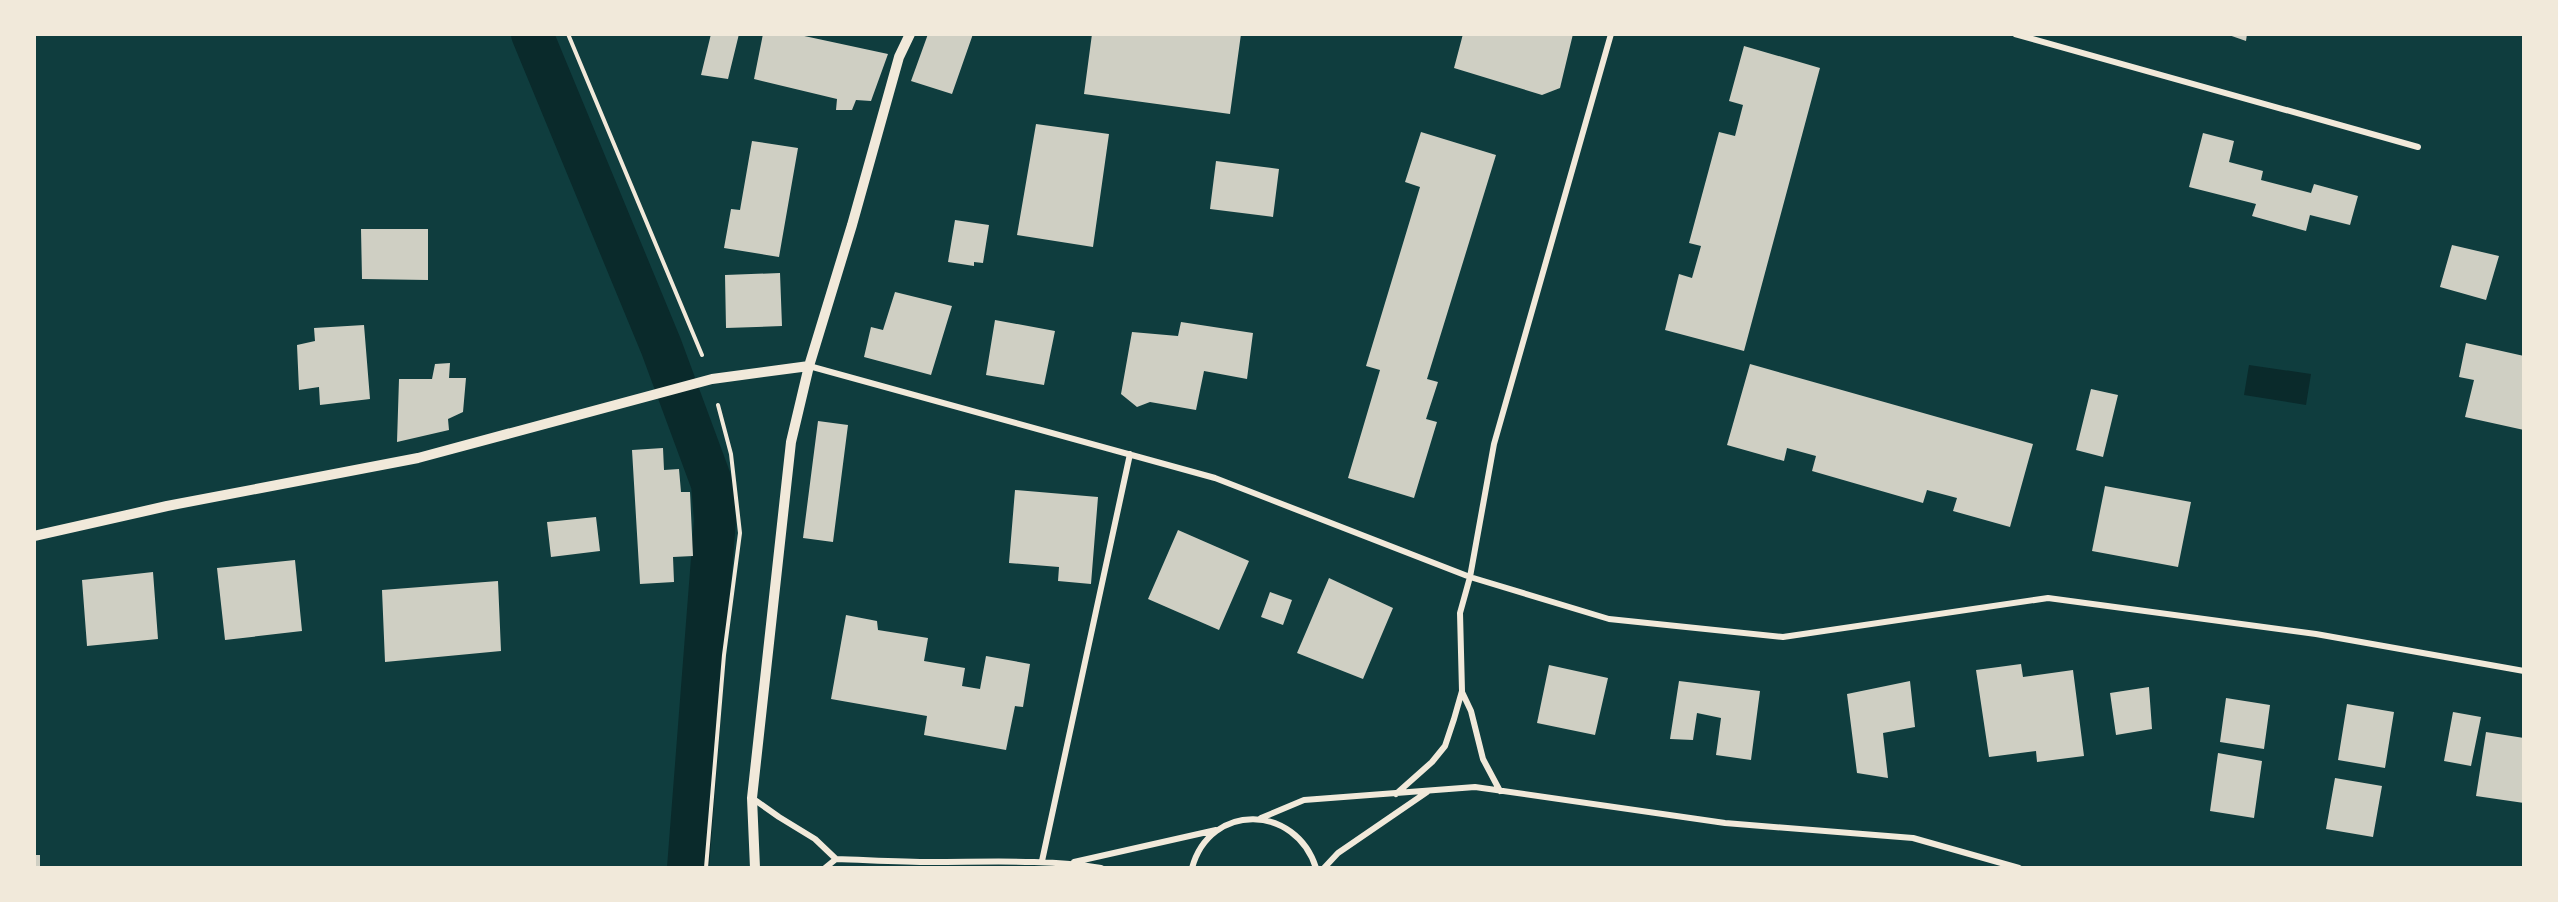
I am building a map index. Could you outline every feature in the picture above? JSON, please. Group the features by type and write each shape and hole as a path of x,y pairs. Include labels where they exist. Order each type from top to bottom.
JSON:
{"street":[{"path":"755,863 752,798 791,442 808,366 852,225 899,57 910,34"},
{"path":"1396,794 1432,762 1445,746 1462,691 1460,613 1470,577 1494,444 1611,34"},
{"path":"2016,34 2418,147"},
{"path":"34,536 167,506 418,458 712,379 808,366 1215,478 1470,577 1609,619 1783,637 2048,598 2316,634 2523,671"},
{"path":"1042,861 1130,454"},
{"path":"1462,691 1471,711 1483,759 1500,791"},
{"path":"1070,862 1217,830 1238,820 1261,818 1304,800 1474,787 1725,823 1912,837 2019,867"},
{"path":"1324,867 1338,853 1427,792"},
{"path":"752,798 779,818 815,839 836,858 921,862 1042,861 1070,862 1101,867"},
{"path":"1261,818 1281,824 1299,836 1311,853 1316,867"},
{"path":"1192,867 1195,856 1204,841 1217,830"},
{"path":"825,867 836,858"}],"path":[{"path":"568,34 706,365"},
{"path":"706,867 724,655 740,533 731,454 717,400"}],"water":[{"path":"2249,365 2311,374 2306,405 2244,395"}],"building":[{"path":"711,34 739,34 728,79 701,75"},
{"path":"763,34 795,34 888,54 871,101 856,100 852,110 836,110 837,99 754,79"},
{"path":"928,34 973,34 952,94 911,81"},
{"path":"1092,34 1241,34 1230,114 1084,94"},
{"path":"1463,34 1573,34 1560,88 1542,95 1454,68"},
{"path":"2226,34 2247,34 2246,41"},
{"path":"1744,46 1820,68 1744,351 1665,330 1679,274 1692,278 1701,246 1689,243 1719,132 1735,136 1743,105 1729,101"},
{"path":"1036,124 1109,134 1093,247 1017,235"},
{"path":"1421,132 1496,155 1427,379 1438,382 1426,419 1437,422 1414,498 1348,478 1380,370 1366,366 1420,187 1405,182"},
{"path":"2203,133 2234,141 2229,162 2263,171 2261,180 2311,193 2314,184 2358,196 2350,225 2310,215 2306,231 2252,216 2256,204 2189,187"},
{"path":"752,141 798,148 779,257 724,248 731,209 740,210"},
{"path":"1216,161 1279,169 1273,217 1210,209"},
{"path":"955,220 989,225 983,263 974,262 974,266 948,262"},
{"path":"361,229 428,229 428,280 362,279"},
{"path":"2452,245 2499,256 2486,300 2440,287"},
{"path":"780,273 782,326 726,328 725,275"},
{"path":"895,292 952,306 931,375 864,357 871,327 883,330"},
{"path":"995,320 1055,331 1044,385 986,375"},
{"path":"1181,322 1253,333 1247,379 1204,371 1196,410 1150,402 1137,407 1121,394 1132,332 1178,336"},
{"path":"364,325 370,399 320,405 319,387 299,390 297,345 315,341 314,328"},
{"path":"2466,343 2524,356 2524,430 2465,417 2474,380 2459,377"},
{"path":"450,363 449,378 466,378 463,412 448,419 449,430 397,442 399,379 432,379 435,364"},
{"path":"1750,364 2033,444 2010,527 1953,511 1957,498 1927,490 1923,503 1812,471 1816,456 1787,448 1784,461 1727,445"},
{"path":"2091,389 2118,395 2103,457 2076,450"},
{"path":"818,421 848,425 833,542 803,538"},
{"path":"663,448 664,470 679,469 681,492 690,492 693,556 673,557 674,582 640,584 632,450"},
{"path":"2105,486 2191,502 2178,567 2092,551"},
{"path":"1015,490 1098,497 1091,584 1058,581 1059,567 1009,563"},
{"path":"596,517 600,551 551,557 547,522"},
{"path":"1178,530 1249,561 1219,630 1148,599"},
{"path":"295,560 302,631 225,640 217,568"},
{"path":"153,572 158,639 87,646 82,580"},
{"path":"1329,578 1393,608 1363,679 1297,653"},
{"path":"498,581 501,651 385,662 382,590"},
{"path":"1270,592 1292,600 1283,625 1261,617"},
{"path":"846,615 877,621 878,630 928,638 924,661 965,668 962,686 980,689 986,656 1030,664 1023,707 1015,706 1006,750 924,735 927,716 831,699"},
{"path":"2021,664 2023,677 2073,670 2084,756 2037,762 2036,751 1989,757 1976,670"},
{"path":"1549,665 1608,678 1595,735 1537,723"},
{"path":"1679,681 1760,691 1751,760 1716,755 1721,718 1697,713 1693,740 1670,739"},
{"path":"1910,681 1915,727 1883,733 1888,778 1857,773 1847,694"},
{"path":"2149,687 2152,729 2116,735 2110,693"},
{"path":"2226,698 2270,705 2264,749 2220,742"},
{"path":"2347,704 2394,712 2385,768 2338,760"},
{"path":"2453,712 2481,717 2471,766 2444,761"},
{"path":"2486,732 2524,738 2524,803 2476,796"},
{"path":"2218,753 2262,761 2254,818 2210,811"},
{"path":"2335,778 2382,786 2373,837 2326,829"},
{"path":"34,855 40,855 40,868 34,868"}],"waterway":[{"path":"532,34 661,346 712,484 715,520 688,868"}]}
